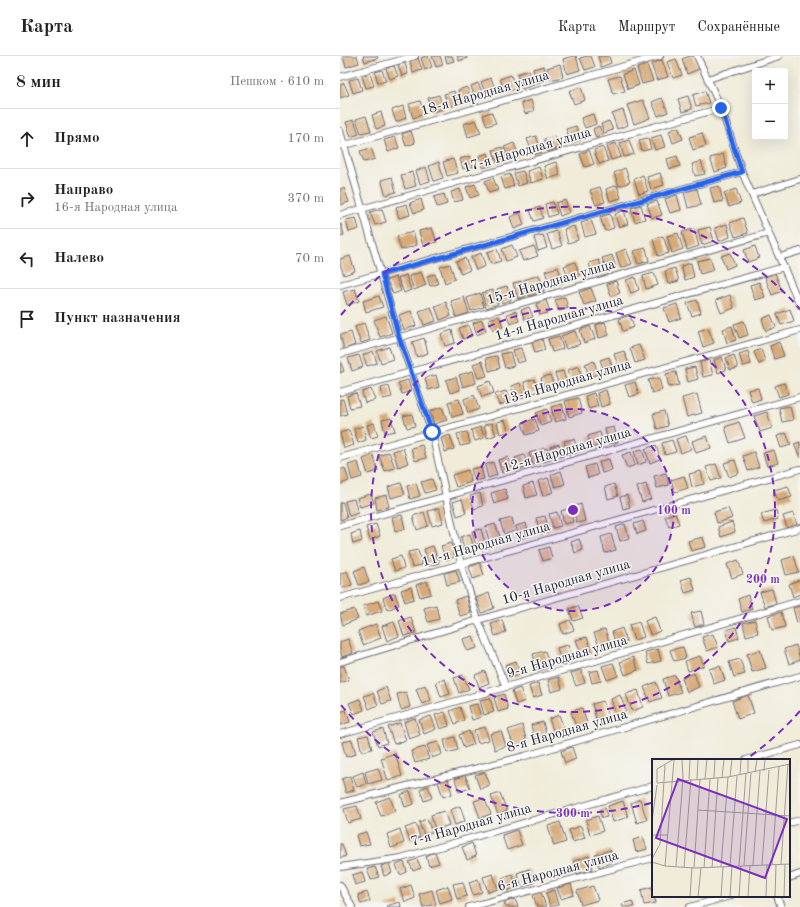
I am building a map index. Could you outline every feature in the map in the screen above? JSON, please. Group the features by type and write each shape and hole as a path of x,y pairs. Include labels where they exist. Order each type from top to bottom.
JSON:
{"street":[{"path":"340,77 415,56"},
{"name":"18-я Народная улица","path":"342,145 660,56"},
{"path":"698,56 721,108 742,172 800,305"},
{"path":"708,79 779,56"},
{"name":"17-я Народная улица","path":"340,215 721,108"},
{"path":"340,131 342,145 382,274 399,337 432,432 461,564 478,620 506,687"},
{"path":"340,286 742,172"},
{"path":"752,194 800,179"},
{"name":"15-я Народная улица","path":"340,354 768,233"},
{"path":"780,257 800,251"},
{"name":"14-я Народная улица","path":"340,392 784,267"},
{"name":"13-я Народная улица","path":"340,458 800,330"},
{"name":"12-я Народная улица","path":"340,526 800,397"},
{"name":"11-я Народная улица","path":"340,598 800,469"},
{"name":"10-я Народная улица","path":"340,662 478,620 800,528"},
{"name":"9-я Народная улица","path":"340,734 800,601"},
{"name":"8-я Народная улица","path":"340,803 525,756 800,676"},
{"path":"750,759 800,745"},
{"name":"7-я Народная улица","path":"340,868 401,858 652,786"},
{"path":"790,822 800,820"},
{"name":"6-я Народная улица","path":"469,907 652,858"},
{"path":"790,878 800,874"},
{"path":"340,884 352,907"},
{"path":"690,907 726,897"},
{"path":"776,897 781,907"}],"building":[{"path":"343,56 357,56 359,63 346,67"},
{"path":"363,56 377,56 378,58 365,62"},
{"path":"428,56 432,67 425,70 421,58"},
{"path":"432,56 440,56 443,65 436,67"},
{"path":"445,56 452,56 454,61 447,63"},
{"path":"457,56 466,56 467,58 459,61"},
{"path":"576,56 580,70 567,74 563,59"},
{"path":"591,56 595,67 585,70 580,58"},
{"path":"598,56 609,56 611,63 601,67"},
{"path":"694,56 699,69 687,74 682,59"},
{"path":"418,58 422,70 413,73 410,61"},
{"path":"676,59 682,75 673,78 667,62"},
{"path":"662,60 668,77 657,80 651,64"},
{"path":"405,63 408,74 402,76 398,65"},
{"path":"560,64 563,77 550,80 547,68"},
{"path":"647,65 653,81 642,84 637,68"},
{"path":"394,66 398,76 390,79 386,68"},
{"path":"544,66 547,80 536,83 533,69"},
{"path":"382,70 386,81 378,83 375,72"},
{"path":"529,70 534,85 522,89 517,74"},
{"path":"634,70 639,85 628,89 623,74"},
{"path":"370,73 374,86 366,88 362,76"},
{"path":"511,75 516,89 505,92 500,79"},
{"path":"620,76 625,91 613,94 608,79"},
{"path":"358,78 362,90 353,93 349,80"},
{"path":"491,78 496,91 486,95 481,82"},
{"path":"344,83 349,95 340,98 340,85"},
{"path":"478,83 483,94 475,98 471,86"},
{"path":"467,87 471,99 462,102 458,90"},
{"path":"581,87 585,100 574,104 569,91"},
{"path":"454,91 459,104 449,107 444,94"},
{"path":"705,91 709,103 696,106 693,95"},
{"path":"439,95 443,109 432,112 428,98"},
{"path":"688,96 692,109 682,112 678,99"},
{"path":"662,98 668,112 658,116 652,102"},
{"path":"531,100 534,111 525,114 521,103"},
{"path":"643,100 650,118 634,124 627,105"},
{"path":"420,101 424,114 413,118 409,104"},
{"path":"403,106 406,118 396,122 392,110"},
{"path":"623,110 628,125 617,129 612,114"},
{"path":"381,112 385,126 376,129 372,115"},
{"path":"491,112 496,123 487,126 483,115"},
{"path":"593,114 596,124 585,128 581,118"},
{"path":"366,116 371,131 361,133 356,119"},
{"path":"354,120 359,134 351,137 346,122"},
{"path":"476,120 481,133 468,137 464,124"},
{"path":"609,121 613,130 604,133 601,124"},
{"path":"576,126 581,140 571,143 566,129"},
{"path":"599,126 603,135 596,138 593,129"},
{"path":"678,127 683,139 673,143 669,131"},
{"path":"411,131 415,143 406,146 402,134"},
{"path":"702,133 706,146 693,150 689,137"},
{"path":"661,135 665,147 655,150 651,138"},
{"path":"536,136 542,152 533,155 527,139"},
{"path":"554,136 559,148 548,152 544,139"},
{"path":"395,137 399,148 388,152 384,140"},
{"path":"648,138 651,149 642,151 639,140"},
{"path":"629,140 634,154 624,157 620,143"},
{"path":"514,143 519,157 509,160 504,147"},
{"path":"616,143 621,157 611,160 607,146"},
{"path":"502,147 506,160 497,163 493,150"},
{"path":"603,147 608,161 599,164 594,150"},
{"path":"371,148 375,159 364,162 360,151"},
{"path":"589,150 594,164 585,167 580,154"},
{"path":"488,153 492,165 483,168 479,156"},
{"path":"723,154 727,168 715,172 710,158"},
{"path":"470,156 473,167 463,169 460,159"},
{"path":"677,156 680,166 670,169 667,159"},
{"path":"453,159 458,173 447,176 443,162"},
{"path":"701,161 705,174 695,176 692,164"},
{"path":"439,162 443,178 434,181 429,166"},
{"path":"556,162 560,175 548,179 544,166"},
{"path":"426,167 430,181 420,184 416,171"},
{"path":"539,167 543,179 531,183 527,171"},
{"path":"625,168 630,182 619,186 614,173"},
{"path":"523,171 527,183 518,186 514,173"},
{"path":"412,172 416,186 405,189 401,175"},
{"path":"660,173 664,185 651,189 647,177"},
{"path":"510,174 514,186 505,189 501,177"},
{"path":"643,175 648,191 639,194 634,179"},
{"path":"392,177 396,192 386,195 381,180"},
{"path":"493,178 498,190 489,193 485,181"},
{"path":"475,184 479,195 470,198 466,187"},
{"path":"617,185 621,198 610,201 606,189"},
{"path":"719,186 723,201 714,203 710,188"},
{"path":"600,187 605,202 596,205 590,190"},
{"path":"344,188 349,202 340,205 340,189"},
{"path":"460,189 463,200 454,202 451,192"},
{"path":"697,189 701,205 688,208 684,192"},
{"path":"736,189 741,203 729,207 724,193"},
{"path":"444,194 447,204 437,207 434,197"},
{"path":"677,195 681,210 670,213 665,199"},
{"path":"421,199 424,210 414,213 410,203"},
{"path":"565,200 570,212 560,216 556,203"},
{"path":"657,201 662,215 652,218 647,204"},
{"path":"553,202 557,214 548,217 545,204"},
{"path":"407,204 410,215 399,218 396,207"},
{"path":"641,205 645,219 635,222 631,208"},
{"path":"540,207 543,218 534,221 530,210"},
{"path":"382,209 386,222 375,225 370,212"},
{"path":"624,210 628,224 619,227 615,214"},
{"path":"520,213 524,225 514,229 510,217"},
{"path":"610,214 614,228 605,231 600,217"},
{"path":"356,218 359,229 349,232 346,220"},
{"path":"743,218 748,233 735,237 730,223"},
{"path":"591,220 596,234 585,237 581,223"},
{"path":"340,224 344,235 340,236"},
{"path":"727,224 730,237 719,241 715,228"},
{"path":"574,226 578,240 568,243 564,229"},
{"path":"710,227 714,241 702,245 698,230"},
{"path":"432,228 437,242 423,246 419,231"},
{"path":"694,229 699,246 687,250 682,232"},
{"path":"557,231 562,246 552,249 547,234"},
{"path":"413,232 417,245 401,250 397,236"},
{"path":"678,233 683,249 672,253 667,236"},
{"path":"543,235 547,248 538,251 534,237"},
{"path":"663,236 669,253 658,256 653,239"},
{"path":"512,245 517,257 506,261 502,249"},
{"path":"534,246 538,256 523,261 519,251"},
{"path":"755,246 759,258 748,262 744,250"},
{"path":"646,248 649,261 638,264 634,251"},
{"path":"497,249 501,261 491,264 487,252"},
{"path":"626,249 632,264 621,268 616,253"},
{"path":"481,253 485,266 476,270 471,257"},
{"path":"730,253 735,265 726,269 721,256"},
{"path":"612,255 616,268 607,271 602,258"},
{"path":"350,256 355,271 344,275 340,264 340,259"},
{"path":"465,258 470,270 461,274 456,261"},
{"path":"710,258 714,270 700,274 697,261"},
{"path":"599,260 603,272 593,276 589,263"},
{"path":"575,262 580,276 569,280 564,266"},
{"path":"691,263 694,277 685,280 681,266"},
{"path":"450,264 455,279 445,283 440,267"},
{"path":"558,267 563,283 550,287 545,271"},
{"path":"675,268 679,281 668,284 665,271"},
{"path":"421,272 426,285 414,290 409,276"},
{"path":"654,273 658,285 646,289 643,276"},
{"path":"775,273 782,291 772,295 765,277"},
{"path":"435,274 438,284 430,286 427,276"},
{"path":"406,275 411,290 404,293 398,278"},
{"path":"539,275 544,291 529,296 524,280"},
{"path":"396,277 401,291 393,294 387,280"},
{"path":"635,277 639,290 631,293 626,280"},
{"path":"522,281 526,296 518,299 513,283"},
{"path":"616,281 620,293 611,296 607,284"},
{"path":"759,282 765,297 755,300 750,285"},
{"path":"507,286 511,300 502,303 497,289"},
{"path":"591,288 596,301 584,305 579,292"},
{"path":"355,289 359,301 347,305 343,292"},
{"path":"493,290 498,304 486,308 482,293"},
{"path":"480,293 484,307 471,311 467,298"},
{"path":"730,295 734,308 721,313 716,300"},
{"path":"379,296 383,307 366,312 363,301"},
{"path":"464,297 469,313 456,317 451,301"},
{"path":"565,297 568,308 559,311 555,300"},
{"path":"546,300 550,312 540,315 536,304"},
{"path":"697,300 701,313 692,316 687,303"},
{"path":"446,302 451,316 440,320 435,306"},
{"path":"677,304 681,318 669,322 664,308"},
{"path":"431,307 436,321 424,325 419,311"},
{"path":"529,307 533,317 525,320 521,310"},
{"path":"790,309 794,321 781,325 777,314"},
{"path":"411,311 416,326 404,330 399,315"},
{"path":"516,311 519,321 510,324 507,314"},
{"path":"630,315 634,327 623,331 619,319"},
{"path":"771,315 776,327 766,331 762,319"},
{"path":"386,316 392,333 380,337 374,320"},
{"path":"499,316 503,327 493,330 489,319"},
{"path":"482,320 486,331 477,335 473,323"},
{"path":"744,321 748,335 739,338 734,324"},
{"path":"605,322 609,335 599,338 596,325"},
{"path":"364,323 370,340 361,343 355,327"},
{"path":"468,325 472,336 463,339 459,328"},
{"path":"590,326 595,339 584,343 580,330"},
{"path":"732,326 736,340 727,343 723,329"},
{"path":"708,328 714,343 703,347 698,331"},
{"path":"452,330 455,343 445,346 441,334"},
{"path":"575,331 580,344 566,349 561,336"},
{"path":"351,332 355,345 344,349 340,335"},
{"path":"559,336 563,349 552,352 548,339"},
{"path":"424,338 428,353 417,357 412,342"},
{"path":"542,339 545,350 535,353 532,342"},
{"path":"779,342 784,356 774,359 770,346"},
{"path":"639,345 645,360 635,363 630,348"},
{"path":"389,347 393,359 381,363 377,351"},
{"path":"521,348 525,361 517,363 513,350"},
{"path":"761,349 765,361 759,364 754,352"},
{"path":"373,351 377,363 367,366 363,355"},
{"path":"624,351 629,365 619,368 614,354"},
{"path":"748,351 751,364 743,366 739,354"},
{"path":"510,352 514,366 505,368 501,354"},
{"path":"359,355 363,367 352,371 348,358"},
{"path":"734,355 738,368 730,370 726,358"},
{"path":"497,356 500,368 489,371 486,358"},
{"path":"609,357 613,370 605,373 600,360"},
{"path":"722,357 726,370 718,373 714,360"},
{"path":"340,360 344,371 340,373"},
{"path":"709,360 713,375 703,377 700,362"},
{"path":"482,361 487,376 478,378 473,364"},
{"path":"594,361 598,374 589,377 585,364"},
{"path":"579,366 582,378 572,382 568,370"},
{"path":"695,367 698,379 688,382 685,369"},
{"path":"473,371 476,383 463,387 459,375"},
{"path":"563,371 567,384 559,386 555,373"},
{"path":"676,372 679,385 669,387 666,374"},
{"path":"436,375 439,387 428,390 425,378"},
{"path":"550,375 555,388 545,391 541,378"},
{"path":"456,377 460,390 450,393 446,380"},
{"path":"659,378 662,390 652,393 648,380"},
{"path":"534,379 539,391 528,395 524,382"},
{"path":"408,380 411,391 402,394 398,383"},
{"path":"490,381 494,393 482,397 478,386"},
{"path":"635,382 639,394 629,397 625,385"},
{"path":"520,383 524,397 515,400 511,386"},
{"path":"784,383 788,394 779,397 775,386"},
{"path":"389,386 392,397 383,399 381,388"},
{"path":"758,388 761,399 752,402 748,390"},
{"path":"371,389 375,400 365,403 362,392"},
{"path":"606,390 610,404 601,407 597,393"},
{"path":"506,391 510,402 499,405 495,394"},
{"path":"356,393 360,406 350,408 347,396"},
{"path":"594,393 598,406 589,409 585,396"},
{"path":"697,394 702,413 687,417 682,398"},
{"path":"474,395 479,409 468,413 464,399"},
{"path":"578,398 582,413 569,417 565,401"},
{"path":"343,399 347,414 340,416 340,400"},
{"path":"459,399 463,414 452,417 448,402"},
{"path":"562,404 566,419 555,422 551,407"},
{"path":"790,406 793,420 782,422 779,408"},
{"path":"442,407 447,420 434,424 430,411"},
{"path":"547,409 551,422 541,426 536,413"},
{"path":"664,411 668,426 657,429 653,414"},
{"path":"767,412 772,428 760,432 754,416"},
{"path":"412,414 415,426 407,428 403,416"},
{"path":"391,418 395,431 385,433 382,420"},
{"path":"535,419 539,431 526,435 522,423"},
{"path":"505,420 509,432 500,434 497,422"},
{"path":"739,422 745,438 730,443 725,427"},
{"path":"374,423 378,436 371,438 367,425"},
{"path":"492,423 496,435 487,438 484,425"},
{"path":"363,426 366,440 358,443 354,429"},
{"path":"481,427 484,438 475,441 471,430"},
{"path":"614,427 618,442 609,444 605,429"},
{"path":"349,430 354,445 344,448 340,433"},
{"path":"467,432 470,444 460,446 457,434"},
{"path":"600,432 603,444 591,448 588,436"},
{"path":"786,433 791,445 781,448 777,436"},
{"path":"450,435 454,449 445,452 441,438"},
{"path":"686,436 691,449 681,453 676,439"},
{"path":"707,436 711,448 696,453 692,441"},
{"path":"574,439 578,452 568,455 564,441"},
{"path":"672,440 676,452 665,455 662,443"},
{"path":"800,442 800,458 794,444"},
{"path":"559,444 563,456 553,459 550,447"},
{"path":"422,445 426,458 415,461 411,448"},
{"path":"656,445 660,459 650,463 645,449"},
{"path":"403,448 408,463 398,467 393,451"},
{"path":"547,448 550,460 543,462 540,450"},
{"path":"642,449 646,462 638,465 634,451"},
{"path":"774,450 778,463 767,466 763,453"},
{"path":"536,451 540,462 533,465 529,453"},
{"path":"389,452 395,468 385,471 379,456"},
{"path":"631,452 635,465 627,468 622,455"},
{"path":"754,452 759,467 748,471 743,456"},
{"path":"373,455 378,471 368,474 363,459"},
{"path":"524,455 528,467 518,470 515,458"},
{"path":"508,457 512,470 502,473 498,460"},
{"path":"609,459 612,470 602,473 599,462"},
{"path":"735,460 739,473 729,477 724,463"},
{"path":"358,462 362,477 352,480 348,465"},
{"path":"493,462 497,475 488,478 485,465"},
{"path":"595,464 598,475 588,478 585,467"},
{"path":"716,464 721,478 711,481 706,467"},
{"path":"481,467 484,479 475,481 471,469"},
{"path":"345,468 349,481 340,484 340,470"},
{"path":"468,470 471,482 456,487 452,475"},
{"path":"561,471 565,484 555,487 551,475"},
{"path":"701,471 704,484 692,487 689,474"},
{"path":"666,473 669,485 657,488 654,476"},
{"path":"684,476 688,488 675,492 671,480"},
{"path":"548,478 553,492 543,496 538,481"},
{"path":"432,479 436,490 425,493 421,482"},
{"path":"401,483 405,494 391,498 388,487"},
{"path":"416,483 420,496 410,499 407,486"},
{"path":"533,483 537,495 526,498 523,486"},
{"path":"614,484 618,496 608,499 605,487"},
{"path":"646,484 651,499 642,502 637,487"},
{"path":"788,486 792,497 778,501 774,490"},
{"path":"505,489 508,499 494,504 491,493"},
{"path":"480,493 483,506 474,509 470,496"},
{"path":"371,494 374,503 360,507 357,498"},
{"path":"386,495 389,507 377,510 375,498"},
{"path":"627,495 630,507 623,509 620,497"},
{"path":"354,499 358,513 349,516 345,501"},
{"path":"462,499 466,513 457,516 453,502"},
{"path":"343,502 347,518 340,520 340,503"},
{"path":"581,504 585,521 577,523 572,507"},
{"path":"439,508 443,523 432,526 428,511"},
{"path":"570,508 573,522 564,524 561,511"},
{"path":"728,508 732,518 717,523 714,512"},
{"path":"776,510 778,519 764,523 761,514"},
{"path":"424,512 428,526 417,530 413,516"},
{"path":"557,512 561,526 553,528 549,514"},
{"path":"675,513 679,524 669,527 665,516"},
{"path":"793,513 797,525 787,528 783,516"},
{"path":"402,515 405,529 395,531 392,517"},
{"path":"545,516 549,531 540,533 536,518"},
{"path":"512,518 515,531 504,534 500,521"},
{"path":"643,521 646,531 637,534 634,524"},
{"path":"732,522 735,532 721,537 718,527"},
{"path":"526,523 529,536 519,539 516,526"},
{"path":"376,524 380,536 370,540 366,527"},
{"path":"495,524 501,539 490,543 485,527"},
{"path":"625,524 629,538 620,541 616,527"},
{"path":"481,529 485,543 476,546 472,531"},
{"path":"360,531 362,541 353,544 351,534"},
{"path":"470,534 474,549 464,551 461,537"},
{"path":"611,534 616,550 605,553 601,537"},
{"path":"703,537 706,547 691,551 688,541"},
{"path":"579,539 583,550 575,553 571,542"},
{"path":"451,543 455,557 446,560 441,546"},
{"path":"433,546 439,563 429,566 424,549"},
{"path":"549,547 552,558 543,561 539,550"},
{"path":"418,550 422,565 412,567 408,552"},
{"path":"401,556 404,568 395,571 391,559"},
{"path":"794,556 799,572 786,575 782,560"},
{"path":"738,560 743,574 732,578 727,564"},
{"path":"480,563 484,575 473,579 469,567"},
{"path":"364,567 369,582 359,585 354,571"},
{"path":"456,570 460,582 447,585 444,573"},
{"path":"347,571 352,585 342,588 340,574"},
{"path":"691,577 695,590 685,593 681,580"},
{"path":"799,580 800,594 793,597 789,584"},
{"path":"427,581 431,594 420,597 416,585"},
{"path":"411,587 414,599 405,602 401,590"},
{"path":"772,589 776,603 765,607 760,592"},
{"path":"395,593 399,605 387,610 383,598"},
{"path":"489,593 494,608 482,613 476,598"},
{"path":"748,595 752,609 742,612 738,599"},
{"path":"466,596 471,613 460,616 455,600"},
{"path":"378,601 382,611 366,616 363,606"},
{"path":"436,605 439,619 428,622 424,608"},
{"path":"578,606 583,618 573,621 569,609"},
{"path":"800,606 800,622 797,623 793,608"},
{"path":"354,609 358,619 343,625 340,614"},
{"path":"701,611 704,624 695,627 691,613"},
{"path":"781,612 785,627 772,630 768,616"},
{"path":"411,617 416,633 404,636 399,621"},
{"path":"655,617 660,631 651,635 645,621"},
{"path":"502,620 506,632 495,636 491,624"},
{"path":"570,620 574,630 563,634 560,624"},
{"path":"755,620 758,633 746,636 743,623"},
{"path":"394,622 399,636 387,641 382,626"},
{"path":"639,622 644,637 634,640 629,625"},
{"path":"376,624 381,638 363,645 358,631"},
{"path":"736,627 739,638 729,641 726,630"},
{"path":"622,628 627,642 616,645 612,632"},
{"path":"605,629 610,645 600,649 594,633"},
{"path":"713,634 718,647 707,651 702,637"},
{"path":"473,636 477,648 467,651 463,639"},
{"path":"587,637 592,652 582,656 576,640"},
{"path":"348,639 353,653 342,657 340,642"},
{"path":"568,645 573,660 562,664 557,648"},
{"path":"796,645 800,660 789,664 784,649"},
{"path":"683,647 686,658 674,661 670,650"},
{"path":"658,649 661,661 648,664 645,652"},
{"path":"760,650 766,668 752,672 747,654"},
{"path":"545,651 550,667 538,671 533,654"},
{"path":"700,656 704,666 688,671 685,661"},
{"path":"633,657 638,670 625,675 620,662"},
{"path":"740,659 745,674 734,677 729,662"},
{"path":"516,661 520,675 509,678 505,665"},
{"path":"613,663 618,676 607,680 602,666"},
{"path":"344,666 349,680 340,683 340,667"},
{"path":"720,666 725,680 714,684 709,669"},
{"path":"581,670 585,683 576,686 571,673"},
{"path":"598,670 601,681 592,683 589,672"},
{"path":"485,671 489,683 479,687 475,675"},
{"path":"694,673 699,687 687,692 682,678"},
{"path":"463,675 469,689 459,693 454,678"},
{"path":"675,675 681,692 668,696 663,679"},
{"path":"559,677 562,689 551,692 548,680"},
{"path":"445,679 450,694 441,697 436,682"},
{"path":"656,682 662,698 650,702 644,687"},
{"path":"538,683 542,695 533,698 529,686"},
{"path":"425,685 431,700 422,704 416,689"},
{"path":"386,687 391,701 382,704 377,691"},
{"path":"520,688 525,701 516,704 512,691"},
{"path":"638,690 643,707 632,711 626,694"},
{"path":"406,692 410,707 401,710 397,694"},
{"path":"373,693 378,705 369,709 364,696"},
{"path":"504,694 508,709 498,712 494,697"},
{"path":"620,695 626,711 616,715 611,699"},
{"path":"748,695 754,713 738,719 732,701"},
{"path":"490,698 494,712 484,715 480,700"},
{"path":"360,699 364,710 354,714 349,703"},
{"path":"603,701 608,716 596,719 592,704"},
{"path":"477,704 481,717 472,720 468,706"},
{"path":"460,707 464,720 455,724 450,711"},
{"path":"582,708 587,723 576,727 571,712"},
{"path":"346,710 350,722 340,725 340,712"},
{"path":"445,712 449,726 440,729 435,715"},
{"path":"559,715 565,731 555,735 549,719"},
{"path":"431,716 436,729 424,734 419,720"},
{"path":"415,718 420,735 409,739 404,722"},
{"path":"543,722 547,738 535,741 531,725"},
{"path":"400,723 406,740 394,744 388,727"},
{"path":"522,725 527,742 514,747 508,730"},
{"path":"485,727 489,740 478,743 474,730"},
{"path":"383,729 387,743 378,746 373,732"},
{"path":"469,731 474,744 464,748 459,735"},
{"path":"501,731 506,746 495,750 490,734"},
{"path":"368,735 372,749 362,752 358,737"},
{"path":"455,737 458,750 447,753 444,740"},
{"path":"352,740 356,754 346,757 342,742"},
{"path":"438,742 442,754 432,758 427,745"},
{"path":"425,747 429,759 415,763 411,751"},
{"path":"572,747 576,759 565,763 561,751"},
{"path":"395,753 402,776 388,781 381,758"},
{"path":"378,768 382,780 368,784 365,772"},
{"path":"363,772 366,784 357,787 353,776"},
{"path":"485,772 490,785 480,789 475,775"},
{"path":"465,775 470,788 459,792 455,779"},
{"path":"350,776 354,790 346,793 342,779"},
{"path":"448,779 452,794 443,797 438,782"},
{"path":"428,786 432,798 424,801 420,789"},
{"path":"410,791 414,804 405,807 401,795"},
{"path":"500,793 507,811 498,815 491,796"},
{"path":"390,797 395,811 381,816 376,802"},
{"path":"484,798 491,814 480,818 474,801"},
{"path":"640,799 647,820 637,823 631,803"},
{"path":"623,801 628,817 613,822 608,806"},
{"path":"357,806 361,819 348,823 344,809"},
{"path":"460,806 465,821 455,825 450,810"},
{"path":"605,808 607,817 602,818 599,810"},
{"path":"444,811 449,825 435,830 431,815"},
{"path":"598,816 603,831 590,835 586,820"},
{"path":"427,819 432,832 424,835 419,822"},
{"path":"560,822 566,842 554,846 548,826"},
{"path":"416,824 420,837 410,841 405,828"},
{"path":"581,826 585,838 573,842 569,830"},
{"path":"400,829 404,843 391,848 387,834"},
{"path":"517,830 522,845 507,850 502,835"},
{"path":"366,832 370,844 359,846 356,835"},
{"path":"643,837 647,849 636,852 633,840"},
{"path":"472,843 476,856 467,860 462,847"},
{"path":"340,844 342,844 346,856 340,858"},
{"path":"610,850 614,862 599,867 595,855"},
{"path":"435,852 439,863 429,866 426,856"},
{"path":"589,856 593,869 577,874 573,861"},
{"path":"417,859 421,868 413,871 409,862"},
{"path":"404,862 407,872 400,875 396,865"},
{"path":"389,863 392,873 384,876 381,866"},
{"path":"375,867 379,877 371,880 367,869"},
{"path":"529,869 534,883 522,887 517,873"},
{"path":"362,872 365,882 355,885 352,875"},
{"path":"493,874 498,889 488,892 483,877"},
{"path":"512,874 517,887 507,891 502,878"},
{"path":"478,879 482,892 473,895 469,882"},
{"path":"463,882 467,896 457,899 453,884"},
{"path":"571,884 574,895 561,899 557,888"},
{"path":"411,885 415,898 405,902 400,889"},
{"path":"448,886 452,899 440,903 436,890"},
{"path":"593,886 598,900 581,905 577,891"},
{"path":"652,887 652,897 654,897 656,903 644,905 641,890"},
{"path":"432,890 436,904 423,907 419,894"},
{"path":"554,890 558,905 550,907 546,893"},
{"path":"367,892 370,901 361,904 358,895"},
{"path":"541,892 546,907 537,907 533,895"},
{"path":"515,899 518,907 506,907 504,903"},
{"path":"632,901 634,907 623,907 622,904"},
{"path":"400,902 401,907 386,906"}],"route":[{"path":"432,432 399,337 382,274 742,172 721,108"}]}
